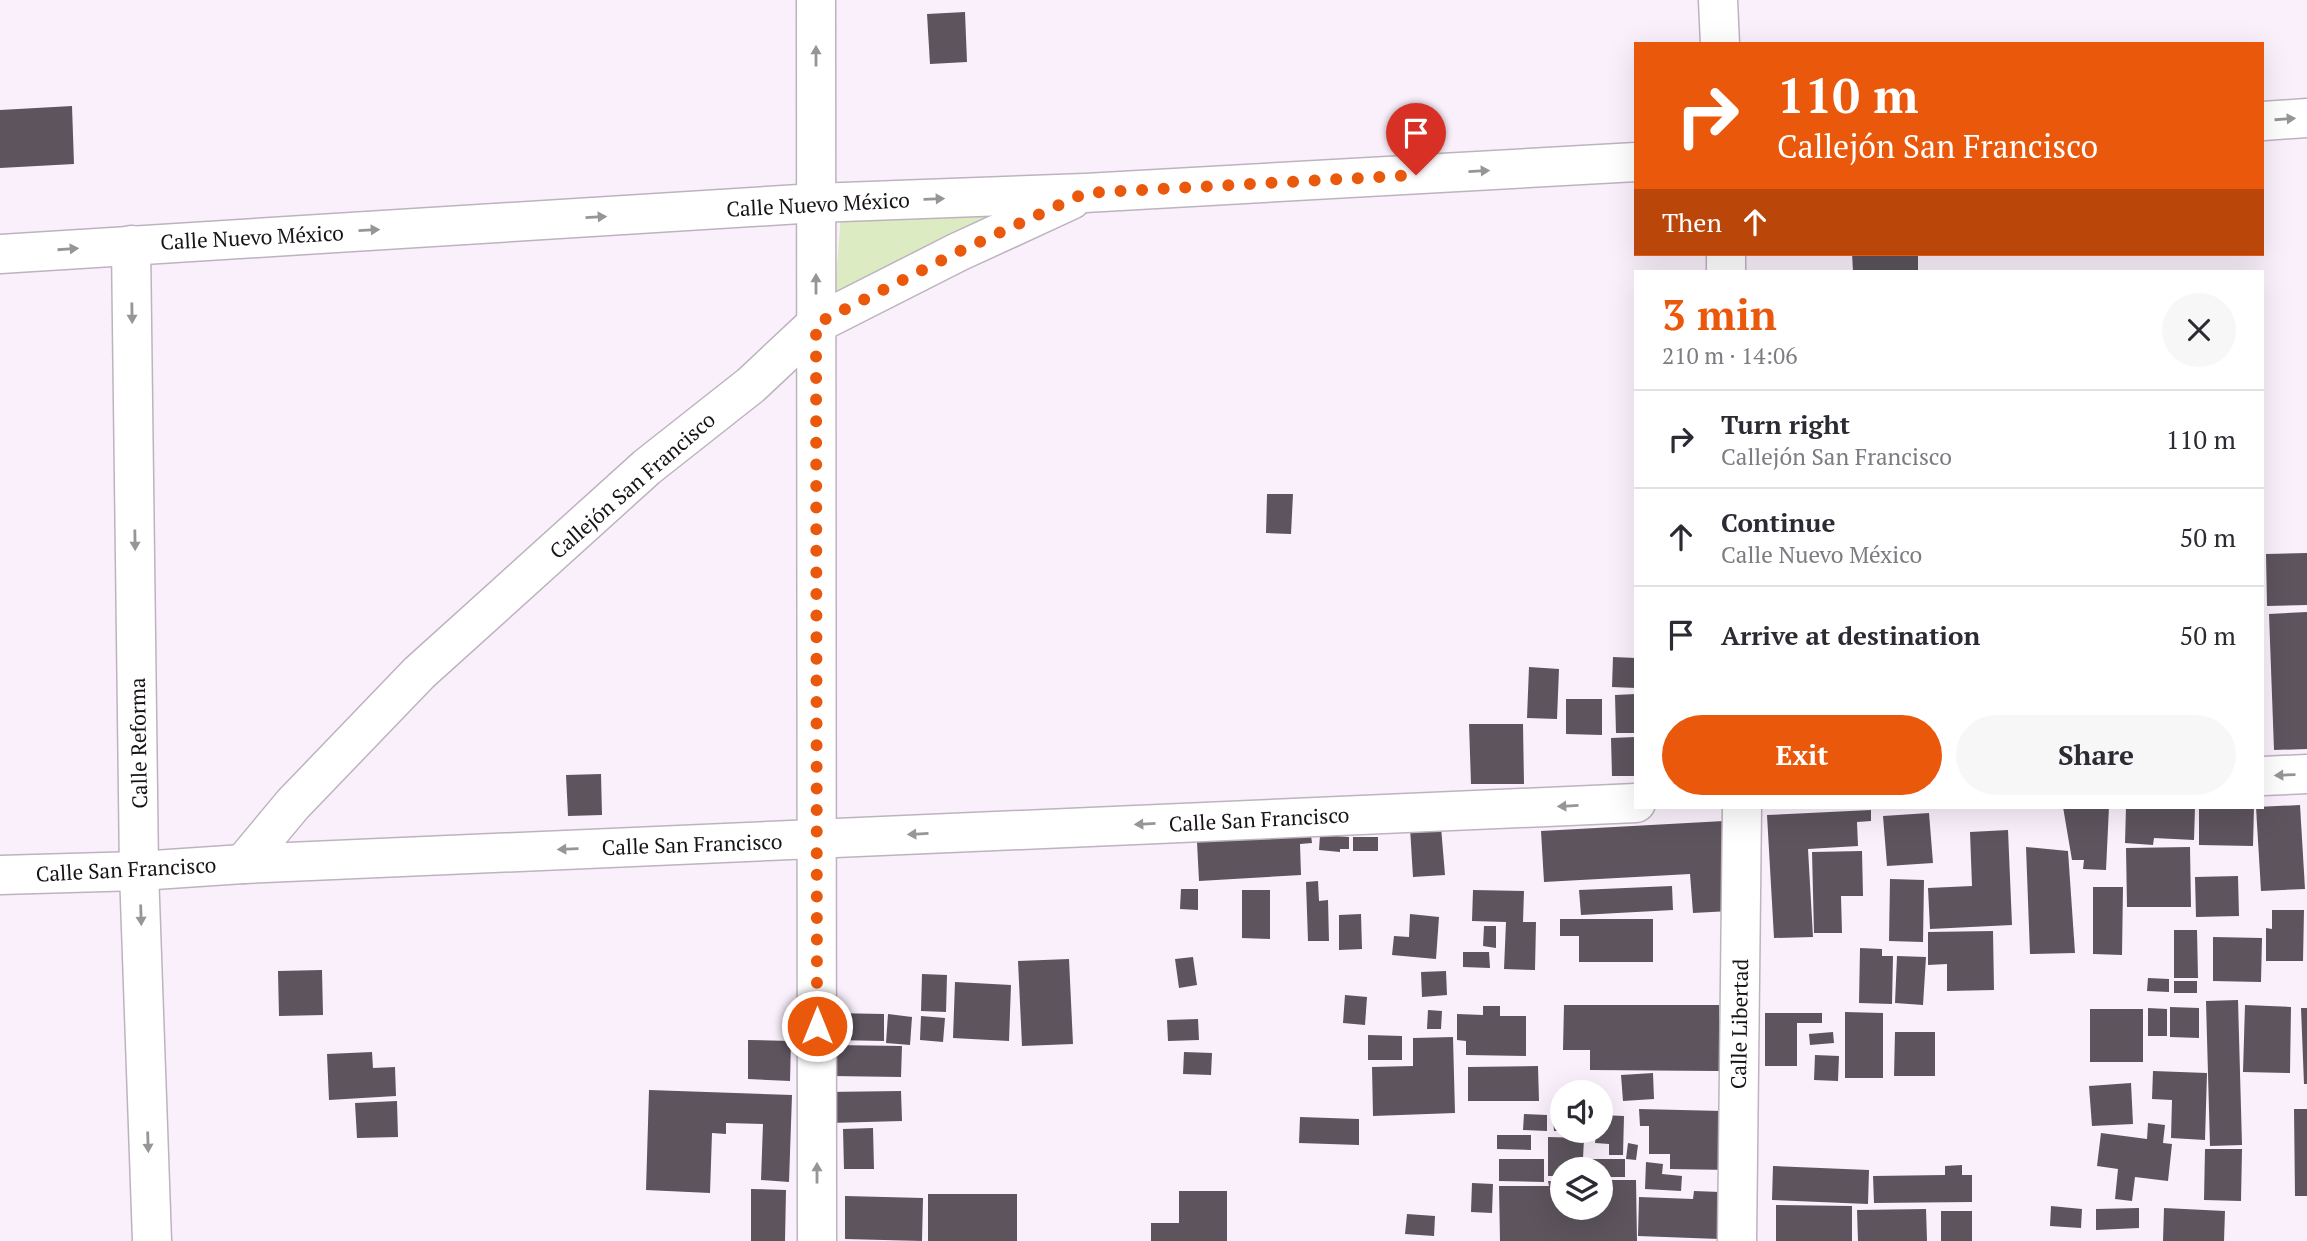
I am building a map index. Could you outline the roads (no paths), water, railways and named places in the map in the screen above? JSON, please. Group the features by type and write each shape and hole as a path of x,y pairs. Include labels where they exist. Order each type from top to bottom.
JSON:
{"street":[{"path":"816,0 817,1241"},
{"path":"1718,0 1720,42"},
{"path":"2264,121 2307,118"},
{"name":"Calle Nuevo México","path":"0,254 816,203 1085,193 1634,162"},
{"name":"Callejón San Francisco","path":"243,863 293,804 419,673 647,467 751,385 816,324 958,252 1085,193"},
{"name":"Calle Reforma","path":"131,245 139,871 152,1241"},
{"path":"2264,776 2307,774"},
{"name":"Calle San Francisco","path":"0,875 139,871 243,863 1634,803"},
{"name":"Calle Libertad","path":"1737,1241 1742,809"}]}
